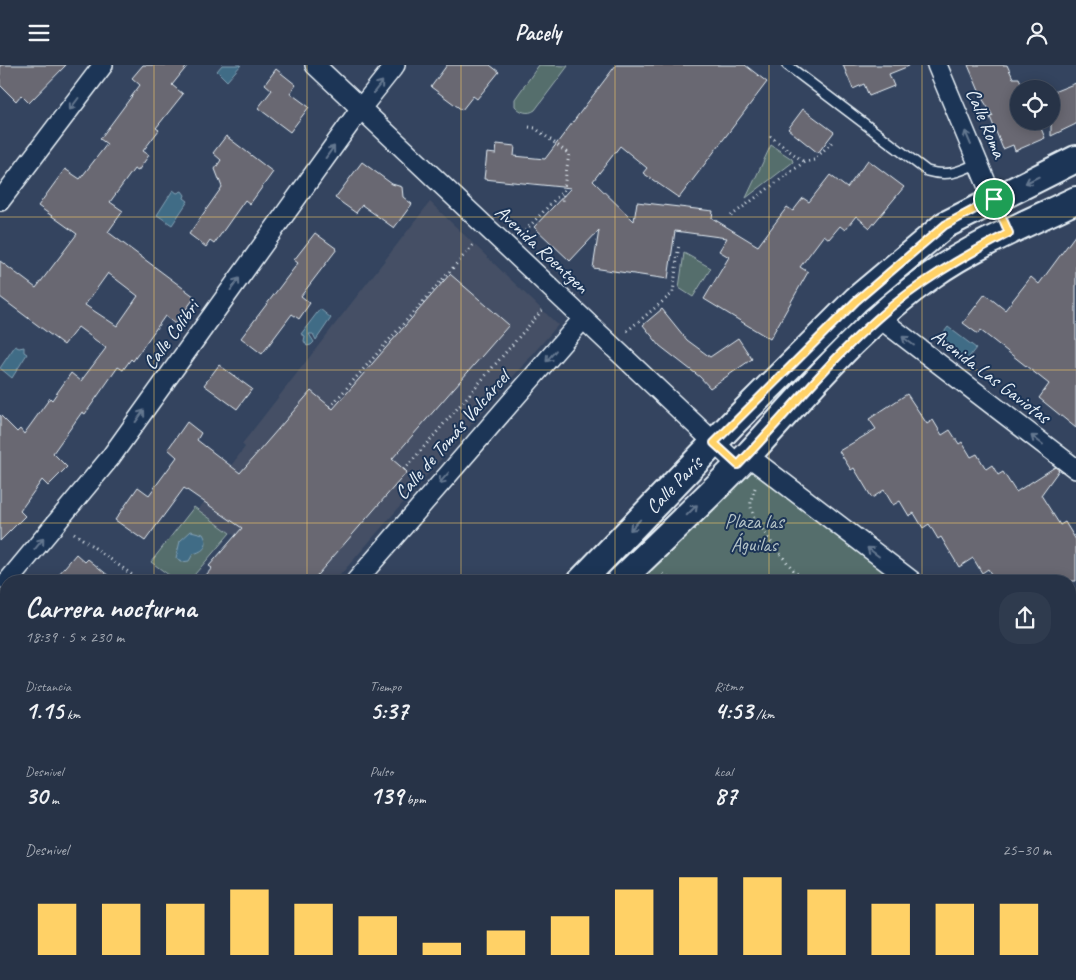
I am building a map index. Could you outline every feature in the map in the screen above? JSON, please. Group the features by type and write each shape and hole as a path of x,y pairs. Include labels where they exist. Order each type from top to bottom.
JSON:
{"main road":[{"name":"Calle París","path":"595,575 714,443 856,301 945,225 1076,159"},
{"path":"994,199 1009,233"},
{"name":"Calle París","path":"626,575 742,460 817,378 878,317 933,274 1076,200"},
{"path":"856,301 878,317"}],"street":[{"path":"0,201 103,65"},
{"name":"Avenida Roentgen","path":"315,65 714,443 742,460"},
{"name":"Calle Colibri","path":"13,575 110,458 361,108 395,65"},
{"name":"Calle Roma","path":"937,65 994,199"},
{"name":"Avenida Las Gaviotas","path":"878,317 1076,469"},
{"name":"Calle de Tomás Valcárcel","path":"361,575 583,319"},
{"path":"742,460 904,575"}],"lane":[{"path":"787,65 926,171 938,174 955,174 978,163"}],"path":[{"path":"530,127 535,127 569,154 562,201"},
{"path":"770,136 804,162"},
{"path":"730,216 804,162 814,160 834,140"},
{"path":"520,236 563,191"},
{"path":"330,407 476,242"},
{"path":"624,334 673,293 679,243"},
{"path":"404,470 545,308"},
{"path":"755,485 751,502 754,514 782,556 798,575"},
{"path":"71,531 132,575"},
{"path":"658,569 665,575"}],"shaded area":[{"path":"222,65 241,65 227,81 217,71"},
{"path":"173,190 177,193 182,191 185,195 184,198 188,201 172,225 157,215"},
{"path":"430,202 558,325 340,575 290,575 198,510 245,447 242,444"},
{"path":"320,309 331,318 316,340 313,334 309,334 314,342 307,346 304,341 305,336 301,334"},
{"path":"948,327 976,348 965,362 937,341"},
{"path":"15,346 19,348 24,347 24,352 27,354 12,378 0,368"},
{"path":"191,531 203,534 206,545 203,550 193,554 189,561 182,562 176,558 180,541"}],"green space":[{"path":"539,65 568,66 535,110 524,112 515,106 515,99"},
{"path":"771,145 792,159 793,162 746,198"},
{"path":"684,253 711,268 693,297 679,288"},
{"name":"Plaza las Águilas","path":"749,470 888,575 645,575"},
{"path":"194,507 230,533 194,575 169,575 151,562"}],"building":[{"path":"0,65 66,65 29,103 21,95 16,101 0,85"},
{"path":"143,65 188,65 172,85 183,94 156,128 159,130 143,151 149,155 138,171 134,169 110,202 123,211 108,232 195,297 175,324 165,316 133,361 131,359 123,370 118,367 85,414 82,412 53,453 67,467 48,486 42,480 20,511 25,516 0,541 0,415 17,432 20,429 24,434 71,373 81,381 106,348 78,327 64,345 0,297 0,261 36,288 77,234 38,206 65,169 80,179 107,144 100,139 140,85 132,78","holes":["108,273 138,296 117,326 85,305"]},
{"path":"447,65 490,65 499,72 477,99 473,96 462,110 431,87"},
{"path":"616,65 745,65 767,82 679,198 643,173 647,168 620,146 593,181 634,221 637,202 713,211 712,218 758,246 787,207 793,211 803,198 809,202 830,175 847,188 868,160 904,187 870,228 856,216 845,230 840,226 829,239 824,235 800,267 808,272 770,339 704,299 729,257 719,251 727,238 675,231 668,279 593,268 599,230 570,261 534,227 571,188 484,179 487,153 496,154 497,144 515,146 514,156 545,159"},
{"path":"843,65 909,66 889,74 894,86 869,96 864,84 853,89"},
{"path":"968,65 1007,65 1013,78 1019,78 1020,80 1010,80 1010,130 1042,130 1045,138 1015,151 1013,145 1003,149 990,117 993,116 982,98"},
{"path":"276,69 296,85 290,93 309,107 290,132 258,108 272,90 265,84"},
{"path":"1076,83 1076,124 1051,136 1051,130 1060,130 1060,89"},
{"path":"803,109 834,132 818,153 788,129"},
{"path":"226,136 273,172 250,204 245,200 214,244 210,241 206,247 189,234 222,187 215,169 221,160 213,153"},
{"path":"362,162 392,184 402,187 403,197 412,204 394,228 362,205 356,213 335,198"},
{"path":"315,233 337,249 301,296 310,303 299,319 292,314 262,354 241,338 298,263 294,260"},
{"path":"1076,234 1076,428 1039,398 1049,384 980,330 978,334 963,323 985,294 1005,310 1031,277 1039,284"},
{"path":"450,274 509,325 392,459 407,472 317,575 206,575 212,568 209,566 242,528 184,488 145,541 115,520 138,487 149,495 177,457 168,449 187,422 201,433 197,440 240,473 311,391 333,409"},
{"path":"662,309 687,340 710,357 738,338 752,359 710,388 700,377 660,346 643,325"},
{"path":"219,365 252,389 237,409 204,385"},
{"path":"907,394 927,424 933,420 942,435 950,430 959,444 962,442 971,457 977,454 986,469 992,465 998,475 1003,472 1016,492 1055,467 1059,470 1041,495 1060,525 1065,522 1076,540 1076,575 992,575 988,569 982,573 973,558 959,567 941,537 938,539 929,524 923,528 914,513 909,516 900,501 893,505 884,490 872,498 854,468 851,470 839,451 876,429 869,419"},
{"path":"76,554 85,562 88,559 108,575 58,575"}],"route":[{"path":"994,199 1009,233 933,274 878,317 817,378 738,465 714,443 856,301 945,225 994,199"}]}
